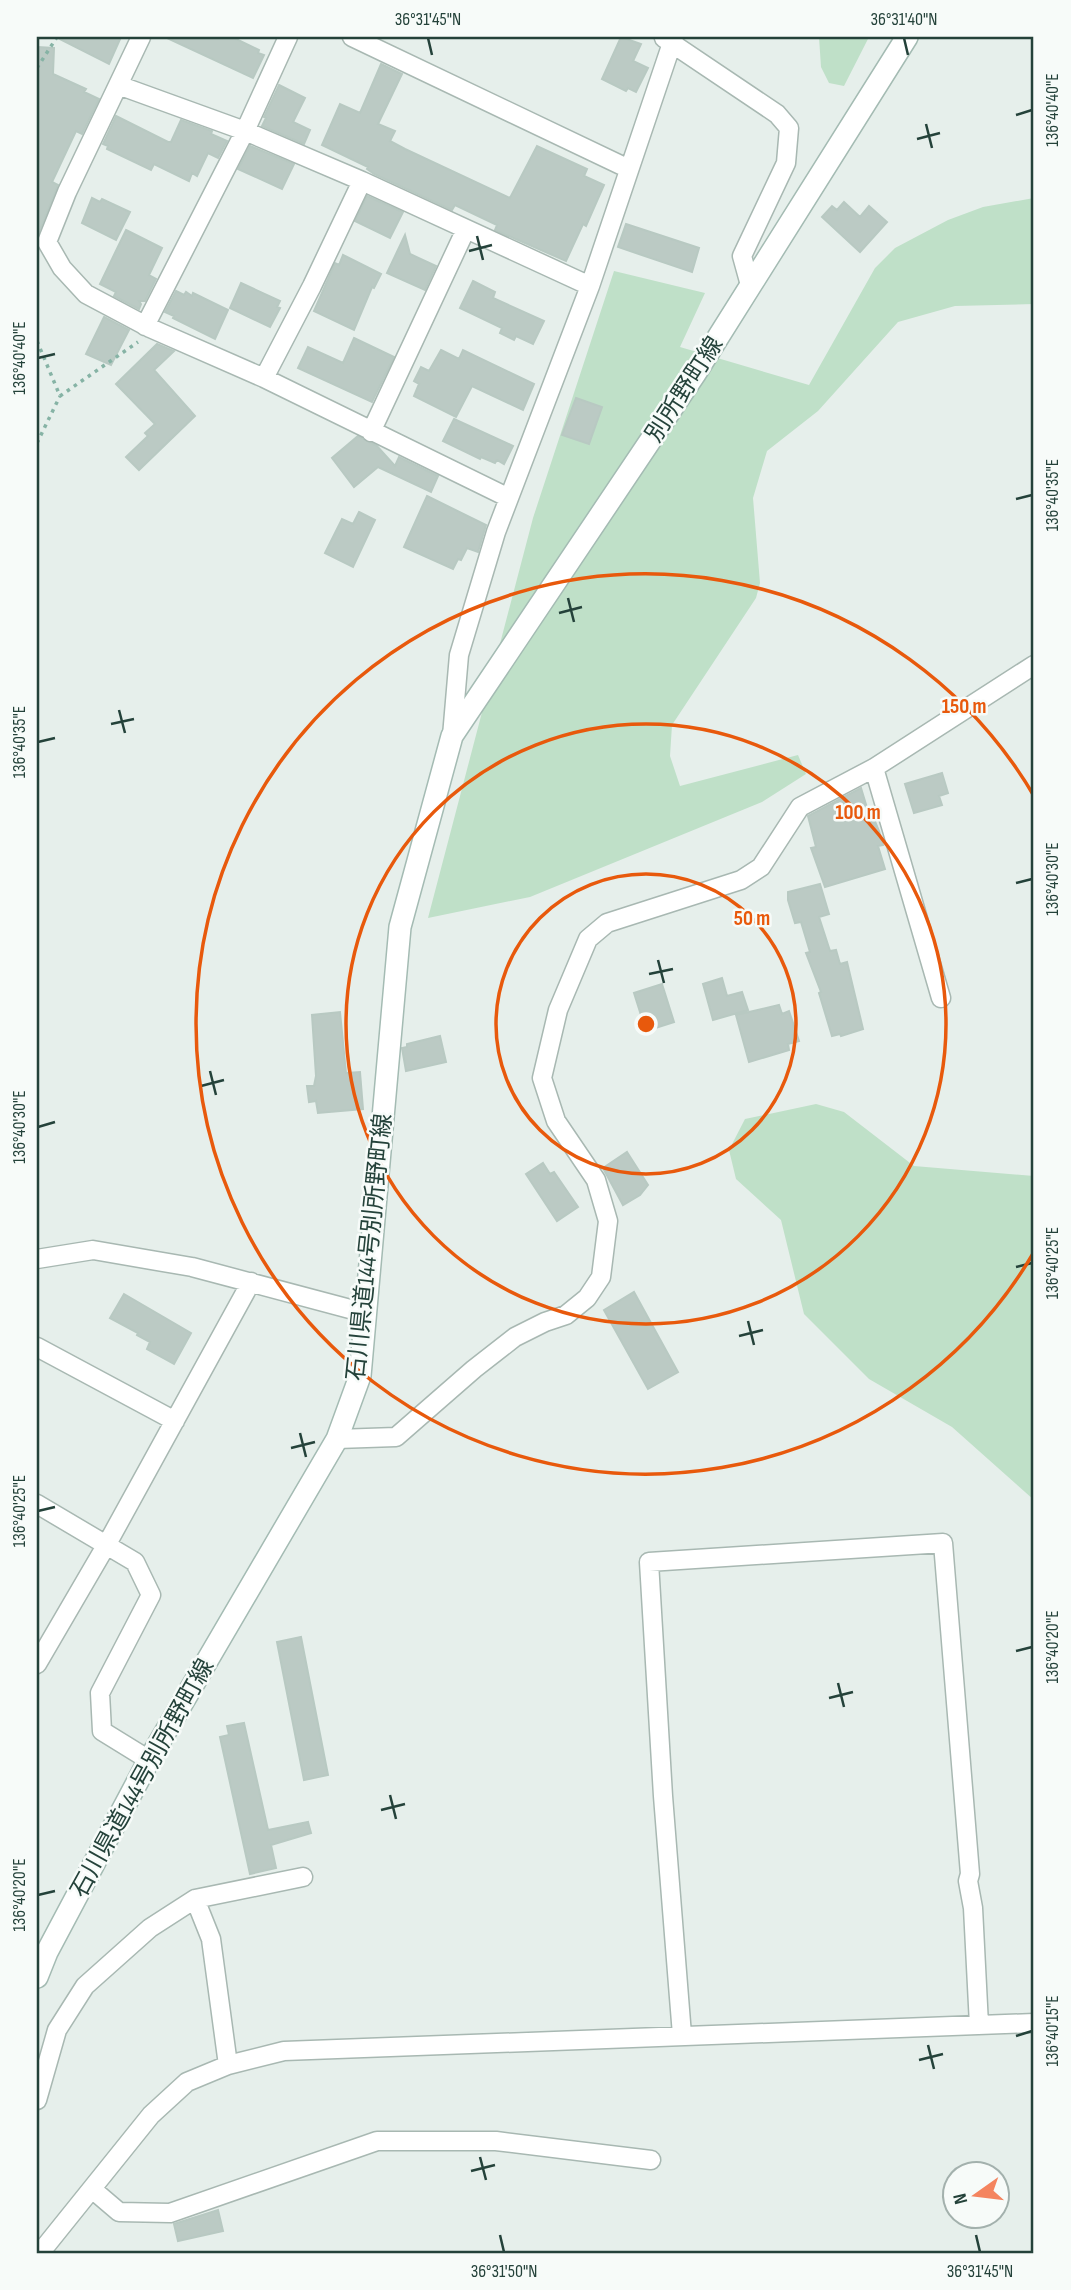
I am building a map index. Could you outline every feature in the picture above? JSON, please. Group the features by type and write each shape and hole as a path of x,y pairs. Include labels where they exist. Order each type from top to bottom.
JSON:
{"main road":[{"name":"別所野町線","path":"452,736 695,374 907,37"},
{"name":"石川県道144号別所野町線","path":"37,1977 47,1952 149,1760 337,1439 360,1376 400,927 452,736"}],"street":[{"path":"141,37 67,192 47,242 62,268 86,294 150,328 264,378 509,498"},
{"path":"150,328 288,37"},
{"path":"352,37 629,169"},
{"path":"452,736 459,655 496,532 590,286 669,38 777,114 789,128 786,163 741,257 750,285"},
{"path":"118,85 245,131 362,181 590,286"},
{"path":"264,378 362,181"},
{"path":"371,432 466,229"},
{"path":"337,1439 396,1437 515,1337 566,1315 587,1298 601,1277 608,1222 596,1180 556,1121 541,1078 558,1010 588,939 607,923 741,880 761,867 800,807 874,768 1034,665"},
{"path":"874,768 941,998"},
{"path":"37,1259 93,1250 191,1268 365,1313"},
{"path":"37,1664 107,1544 251,1282"},
{"path":"37,1347 175,1421"},
{"path":"37,1504 135,1562 151,1595 100,1693 102,1731 149,1760"},
{"path":"682,2035 663,1796 649,1562 943,1543 970,1874 968,1881 973,1908 979,2025"},
{"path":"37,2100 57,2030 85,1986 150,1928 195,1899 303,1877"},
{"path":"195,1899 211,1939 228,2065"},
{"path":"40,2253 151,2115 187,2082 228,2065 284,2051 1034,2022"},
{"path":"92,2189 119,2212 170,2213 377,2141 496,2141 651,2160"}],"path":[{"path":"37,68 57,37"},
{"path":"37,443 60,396 150,328"},
{"path":"37,341 60,396"}],"green space":[{"path":"819,37 869,37 844,86 829,83 821,67"},
{"path":"1034,198 1034,304 955,306 898,322 818,411 767,451 753,498 760,583 756,598 672,725 670,756 680,786 798,755 806,774 762,802 530,897 428,918 533,518 614,271 705,293 680,347 809,385 875,268 895,248 948,220 983,207"},
{"path":"816,1104 844,1112 914,1166 1034,1176 1034,1500 952,1427 869,1379 804,1314 781,1220 736,1179 729,1150 745,1119"}],"building":[{"path":"56,37 121,37 109,64"},
{"path":"165,37 232,37 264,55 253,78"},
{"path":"621,37 641,44 633,61 648,68 636,92 628,88 626,91 602,79"},
{"path":"37,47 54,48 53,74 86,89 84,92 99,99 82,134 76,131 52,182 58,185 37,237"},
{"path":"381,64 402,74 378,124 395,131 390,141 510,198 537,146 587,169 584,176 604,185 586,226 583,224 566,261 495,230 497,225 455,205 452,210 374,174 368,167 322,145 340,104 360,113"},
{"path":"279,85 305,98 293,122 310,130 304,144 262,126"},
{"path":"116,116 168,142 171,142 181,120 212,131 211,134 227,141 218,158 208,153 197,176 192,173 189,181 154,164 151,170 107,149 108,146 103,144"},
{"path":"250,146 294,164 282,189 238,169"},
{"path":"367,196 403,212 390,238 355,221"},
{"path":"92,198 100,202 102,199 130,212 116,240 82,223"},
{"path":"844,202 860,217 869,206 887,222 860,252 822,217 832,206 837,210"},
{"path":"626,224 699,248 692,272 618,247"},
{"path":"126,230 162,248 149,275 156,279 145,301 139,301 139,309 114,296 116,292 100,284"},
{"path":"405,235 410,254 436,266 425,290 387,273"},
{"path":"343,255 381,274 374,288 372,287 354,330 314,311 335,263 339,265"},
{"path":"473,281 495,292 493,298 544,321 533,344 516,336 514,340 500,333 502,328 460,308"},
{"path":"241,283 280,301 277,307 280,308 270,327 230,308"},
{"path":"176,291 192,296 193,293 228,310 215,339 165,312"},
{"path":"104,317 129,330 111,365 86,354"},
{"path":"354,338 394,357 372,402 298,368 308,347 343,363"},
{"path":"157,344 174,351 154,370 195,416 139,470 126,457 148,436 145,433 155,424 116,384"},
{"path":"441,350 459,359 463,350 534,384 523,410 472,386 456,417 414,396 419,384 414,381 421,367 429,371"},
{"path":"576,398 602,407 589,444 562,435"},
{"path":"454,419 513,446 504,464 497,460 495,463 481,457 480,459 443,441"},
{"path":"358,436 377,446 395,466 399,457 438,476 431,492 378,467 354,487 332,458"},
{"path":"427,496 486,525 478,552 467,548 453,569 404,547"},
{"path":"359,512 375,520 353,567 325,553 342,519 353,524"},
{"path":"942,773 948,793 939,796 942,805 914,813 905,784"},
{"path":"861,788 871,821 874,819 879,831 883,845 878,846 885,869 825,887 811,848 816,847 808,816"},
{"path":"820,884 829,914 819,917 830,951 836,950 840,964 847,962 863,1029 841,1036 832,1036 819,993 821,992 806,953 810,952 801,922 795,923 788,900 788,892"},
{"path":"722,978 727,996 742,992 748,1010 713,1020 703,984"},
{"path":"662,984 674,1022 646,1031 634,993"},
{"path":"779,1005 782,1014 789,1011 799,1041 788,1044 789,1050 749,1062 736,1015"},
{"path":"340,1012 346,1073 360,1072 363,1109 318,1113 316,1101 309,1102 307,1086 314,1086 316,1076 312,1015"},
{"path":"440,1036 446,1062 406,1071 402,1048 407,1047 407,1044"},
{"path":"627,1152 648,1185 640,1195 623,1205 603,1168"},
{"path":"543,1163 550,1174 554,1172 578,1207 557,1221 526,1174"},
{"path":"634,1292 678,1372 648,1389 604,1310"},
{"path":"124,1294 191,1333 174,1364 147,1349 150,1342 137,1335 138,1333 110,1318"},
{"path":"301,1637 328,1775 304,1780 277,1642"},
{"path":"244,1723 268,1830 308,1822 311,1833 271,1845 276,1868 250,1874 220,1737 229,1735 227,1726"},
{"path":"218,2210 223,2231 178,2241 174,2224"}]}
